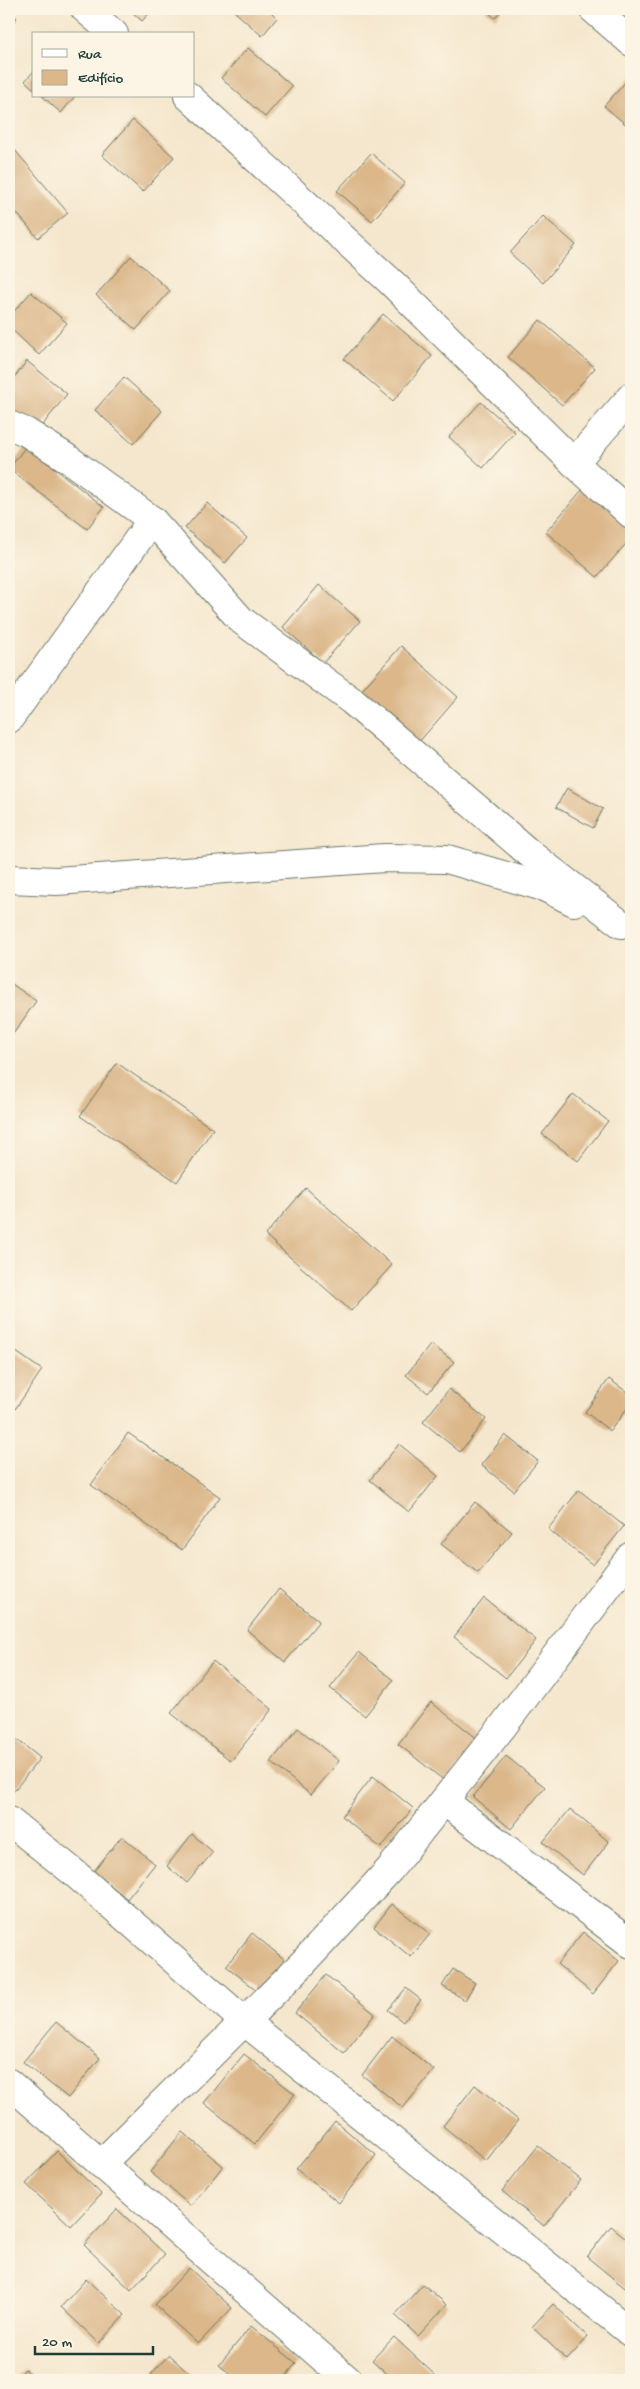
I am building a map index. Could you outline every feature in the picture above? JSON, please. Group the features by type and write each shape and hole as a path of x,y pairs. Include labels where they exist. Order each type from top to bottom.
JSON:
{"street":[{"path":"85,9 112,32"},
{"path":"593,9 631,42"},
{"path":"190,98 392,283 574,463 631,514"},
{"path":"574,463 631,397"},
{"path":"9,425 26,432 67,458 152,520 241,620 352,701 530,853 626,927"},
{"path":"9,719 152,520"},
{"path":"9,879 56,881 384,858 447,859 544,887 626,927"},
{"path":"101,2164 304,1962 390,1869 503,1726 631,1556"},
{"path":"444,1801 631,1944"},
{"path":"9,1820 72,1871 244,2021 631,2332"},
{"path":"9,2083 348,2380"}],"building":[{"path":"129,9 153,9 142,21"},
{"path":"234,9 268,9 277,18 262,36"},
{"path":"484,9 503,9 495,18"},
{"path":"9,10 17,18 9,28"},
{"path":"248,48 292,86 265,117 221,78"},
{"path":"32,73 32,87 25,81"},
{"path":"631,76 631,129 604,106"},
{"path":"44,98 73,98 61,113"},
{"path":"133,120 174,157 143,192 102,155"},
{"path":"9,143 68,213 38,238 9,204"},
{"path":"371,153 405,183 372,221 337,191"},
{"path":"543,216 576,245 543,283 510,253"},
{"path":"131,256 170,291 136,330 96,295"},
{"path":"31,292 67,323 39,355 9,327 9,317"},
{"path":"383,314 432,356 393,401 344,359"},
{"path":"540,320 595,368 562,405 508,357"},
{"path":"27,361 67,394 38,431 9,408 9,384"},
{"path":"124,377 162,411 133,444 95,410"},
{"path":"481,402 515,432 483,468 449,437"},
{"path":"26,446 104,507 87,529 9,469"},
{"path":"588,483 631,522 631,538 597,577 546,532"},
{"path":"207,503 247,538 225,563 185,528"},
{"path":"319,585 360,621 323,663 283,627"},
{"path":"401,646 458,697 418,743 360,692"},
{"path":"567,788 603,809 593,828 556,807"},
{"path":"9,982 36,1001 9,1040"},
{"path":"117,1063 213,1129 177,1182 80,1116"},
{"path":"573,1094 608,1121 578,1161 542,1134"},
{"path":"306,1188 392,1265 351,1311 265,1235"},
{"path":"431,1344 454,1362 428,1393 406,1375"},
{"path":"9,1347 42,1370 9,1418"},
{"path":"609,1379 631,1395 631,1403 610,1431 585,1412"},
{"path":"449,1389 486,1419 460,1452 423,1422"},
{"path":"128,1433 220,1497 182,1550 91,1485"},
{"path":"505,1435 538,1461 514,1491 481,1465"},
{"path":"399,1444 438,1476 409,1512 370,1480"},
{"path":"579,1490 624,1526 593,1565 548,1529"},
{"path":"475,1502 512,1532 478,1573 441,1544"},
{"path":"279,1589 319,1621 285,1662 247,1630"},
{"path":"484,1598 536,1640 506,1678 454,1637"},
{"path":"359,1652 393,1680 365,1716 330,1688"},
{"path":"213,1661 272,1709 231,1761 171,1713"},
{"path":"431,1702 479,1740 446,1782 398,1744"},
{"path":"298,1728 339,1761 311,1795 271,1762"},
{"path":"9,1733 40,1758 9,1797"},
{"path":"506,1756 545,1787 511,1829 473,1797"},
{"path":"373,1776 413,1808 381,1848 342,1816"},
{"path":"570,1809 609,1842 583,1875 543,1842"},
{"path":"192,1834 213,1852 187,1883 167,1866"},
{"path":"122,1836 155,1864 127,1899 94,1871"},
{"path":"392,1904 430,1934 411,1957 374,1927"},
{"path":"583,1932 619,1961 593,1994 557,1964"},
{"path":"252,1933 284,1959 258,1991 226,1966"},
{"path":"453,1969 475,1983 465,2000 442,1986"},
{"path":"326,1975 375,2014 344,2053 295,2013"},
{"path":"406,1988 421,2000 403,2022 388,2010"},
{"path":"56,2022 100,2058 68,2098 23,2062"},
{"path":"392,2036 434,2070 403,2108 362,2075"},
{"path":"244,2054 295,2094 255,2144 204,2103"},
{"path":"475,2085 518,2120 486,2161 443,2126"},
{"path":"335,2121 376,2155 339,2203 296,2169"},
{"path":"182,2132 223,2166 191,2206 150,2172"},
{"path":"538,2146 581,2180 544,2226 502,2191"},
{"path":"57,2151 101,2194 71,2226 26,2184"},
{"path":"117,2209 165,2254 131,2290 84,2245"},
{"path":"611,2226 631,2242 631,2280 625,2288 587,2257"},
{"path":"189,2268 232,2308 198,2344 155,2305"},
{"path":"86,2279 125,2315 99,2343 61,2307"},
{"path":"423,2284 447,2305 418,2336 395,2315"},
{"path":"553,2304 588,2337 567,2360 532,2327"},
{"path":"251,2326 296,2363 283,2380 238,2380 219,2365"},
{"path":"394,2337 435,2375 430,2380 394,2380 372,2360"},
{"path":"169,2355 196,2380 158,2380 151,2374"},
{"path":"25,2369 37,2380 15,2380"}]}
